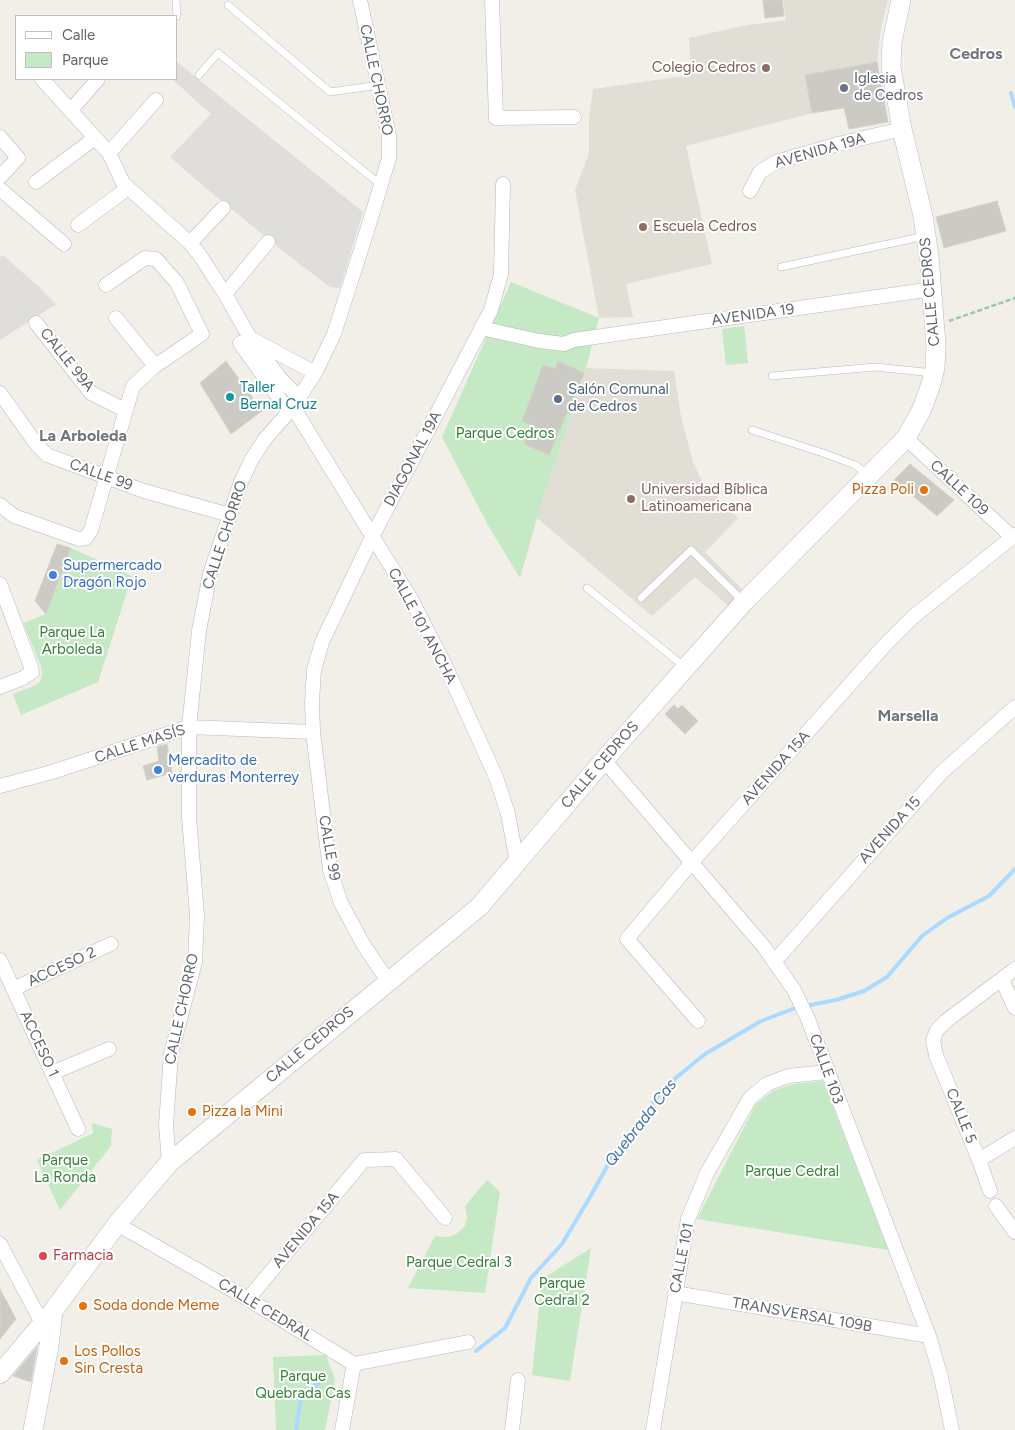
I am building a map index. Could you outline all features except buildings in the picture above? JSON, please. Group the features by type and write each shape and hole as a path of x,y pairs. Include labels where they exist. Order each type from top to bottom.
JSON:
{"street":[{"name":"CALLE CHORRO","path":"169,1163 166,1125 171,1054 195,962 197,915 189,818 188,727 201,622 210,574 241,482 252,459 265,439 294,405 315,373 334,334 389,158 389,136 360,0"},
{"path":"492,0 496,118 574,117"},
{"name":"CALLE CEDROS","path":"33,1430 49,1346 48,1317 117,1224 169,1163 479,907 604,760 744,602 906,438 922,409 934,373 936,325 923,216 902,129 891,67 892,42 901,0"},
{"name":"CALLE 101 ANCHA","path":"43,80 109,153 123,183 190,243 199,254 225,294 245,340 279,377 372,537 411,599 446,667 496,778 504,803 517,862"},
{"path":"71,110 97,80"},
{"path":"109,153 156,100"},
{"name":"AVENIDA 19A","path":"750,191 760,172 776,162 838,144 902,129"},
{"path":"0,137 18,158 0,177"},
{"path":"36,182 95,138"},
{"name":"DIAGONAL 19A","path":"313,732 314,670 322,642 372,537 491,310 501,274 503,184"},
{"path":"78,225 128,188"},
{"path":"0,189 64,244"},
{"path":"190,243 223,208"},
{"path":"225,294 268,242"},
{"path":"0,505 14,516 79,539 86,538 91,530 132,386 155,366 202,334 178,283 156,259 145,258 106,285"},
{"name":"AVENIDA 19","path":"481,328 539,341 564,344 574,340 932,289"},
{"path":"116,318 155,366"},
{"name":"CALLE 99A","path":"36,323 91,393 125,410"},
{"path":"245,340 315,373"},
{"name":"CALLE 99","path":"0,393 44,452 105,478 230,515"},
{"name":"CALLE 109","path":"906,438 1013,536"},
{"name":"AVENIDA 15A","path":"698,1021 627,939 692,862 884,646 913,617 1013,536"},
{"path":"0,584 32,672 0,687"},
{"name":"AVENIDA 15","path":"774,962 941,773 1015,707"},
{"name":"CALLE MASÍS","path":"2,781 52,772 188,727 313,732"},
{"name":"CALLE 99","path":"313,732 330,870 341,903 363,944 388,981"},
{"name":"CALLE 103","path":"604,760 692,862 774,962 794,990 808,1019 929,1336 941,1377 952,1430"},
{"name":"ACCESO 2","path":"13,990 111,944"},
{"name":"ACCESO 1","path":"0,960 78,1129"},
{"path":"1015,969 1002,980 1015,1008"},
{"name":"CALLE 5","path":"990,1191 936,1055 933,1040 937,1030 946,1021 1002,980"},
{"path":"52,1073 109,1049"},
{"name":"CALLE 101","path":"653,1430 688,1219 707,1173 750,1098 767,1084 788,1076 827,1072"},
{"path":"979,1160 1015,1138"},
{"name":"AVENIDA 15A","path":"248,1299 364,1160 396,1159 445,1218"},
{"path":"996,1206 1015,1232"},
{"name":"CALLE CEDRAL","path":"117,1224 248,1299 354,1364"},
{"path":"0,1244 48,1317 0,1374"},
{"name":"TRANSVERSAL 109B","path":"675,1293 929,1336"},
{"path":"342,1430 354,1364 468,1342"},
{"path":"512,1430 518,1380"}],"lane":[{"path":"176,0 177,15"},
{"path":"228,5 330,92 379,85"},
{"path":"198,75 218,53 382,185"},
{"path":"781,267 926,236"},
{"path":"772,376 875,366 934,373"},
{"path":"752,430 855,465 869,474"},
{"path":"641,598 691,550 744,602"},
{"path":"586,588 686,668"}],"path":[{"path":"936,325 1015,298"}],"shaded area":[{"path":"783,0 888,0 881,29 877,62 805,75 812,113 686,146 712,264 626,284 633,317 599,318 575,190 589,153 589,119 593,89 691,75 689,38 742,26 786,20"},
{"path":"178,63 363,212 340,288 330,287 298,263 170,157 211,114 173,80 178,80"},
{"path":"3,255 56,304 0,340 0,257"},
{"name":"Universidad Bíblica Latinoamericana","path":"586,368 674,371 681,417 693,462 702,481 738,518 705,552 745,592 731,608 695,577 652,616 537,518"}],"green space":[{"name":"Parque Cedros","path":"511,282 599,318 586,368 537,518 520,578 488,525 442,437"},
{"path":"744,326 748,363 726,365 722,329"},
{"name":"Parque La Arboleda","path":"71,548 132,576 98,682 21,715 13,694 34,686 40,682 42,675 41,666 23,623 46,614"},
{"name":"Parque Cedral","path":"823,1081 888,1250 697,1219 756,1104 773,1091 793,1084"},
{"name":"Parque La Ronda","path":"92,1123 112,1129 111,1146 60,1210 37,1160 93,1133"},
{"name":"Parque Cedral 3","path":"487,1180 500,1192 485,1293 408,1288 435,1236 448,1237 456,1234 465,1226 467,1218 465,1206"},
{"name":"Parque Cedral 2","path":"591,1248 570,1381 532,1375 542,1279"},
{"name":"Parque Quebrada Cas","path":"326,1355 335,1379 325,1430 276,1430 273,1357"}],"waterway":[{"name":"Quebrada Cas","path":"1011,93 1015,107"},
{"name":"Quebrada Cas","path":"805,1006 836,1000 864,991 887,977 922,936 947,918 989,896 1015,869"},
{"name":"Quebrada Cas","path":"476,1351 505,1328 531,1278 562,1244 615,1152 666,1086 705,1054 761,1021 798,1007"},
{"name":"Quebrada Cas","path":"296,1430 300,1402 320,1381"}],"place":[{"name":"Colegio Cedros","path":"766,68"},
{"name":"Iglesia de Cedros","path":"844,88"},
{"name":"Escuela Cedros","path":"643,227"},
{"name":"Taller Bernal Cruz","path":"230,397"},
{"name":"Salón Comunal de Cedros","path":"558,399"},
{"name":"Pizza Poli","path":"924,490"},
{"name":"Universidad Bíblica Latinoamericana","path":"631,499"},
{"name":"Supermercado Dragón Rojo","path":"53,575"},
{"name":"Mercadito de verduras Monterrey","path":"158,770"},
{"name":"Pizza la Mini","path":"192,1112"},
{"name":"Farmacia","path":"43,1256"},
{"name":"Soda donde Meme","path":"83,1306"},
{"name":"Los Pollos Sin Cresta","path":"64,1361"}],"district":[{"name":"Cedros","path":"976,54"},
{"name":"La Arboleda","path":"83,436"},
{"name":"Marsella","path":"908,716"}]}
